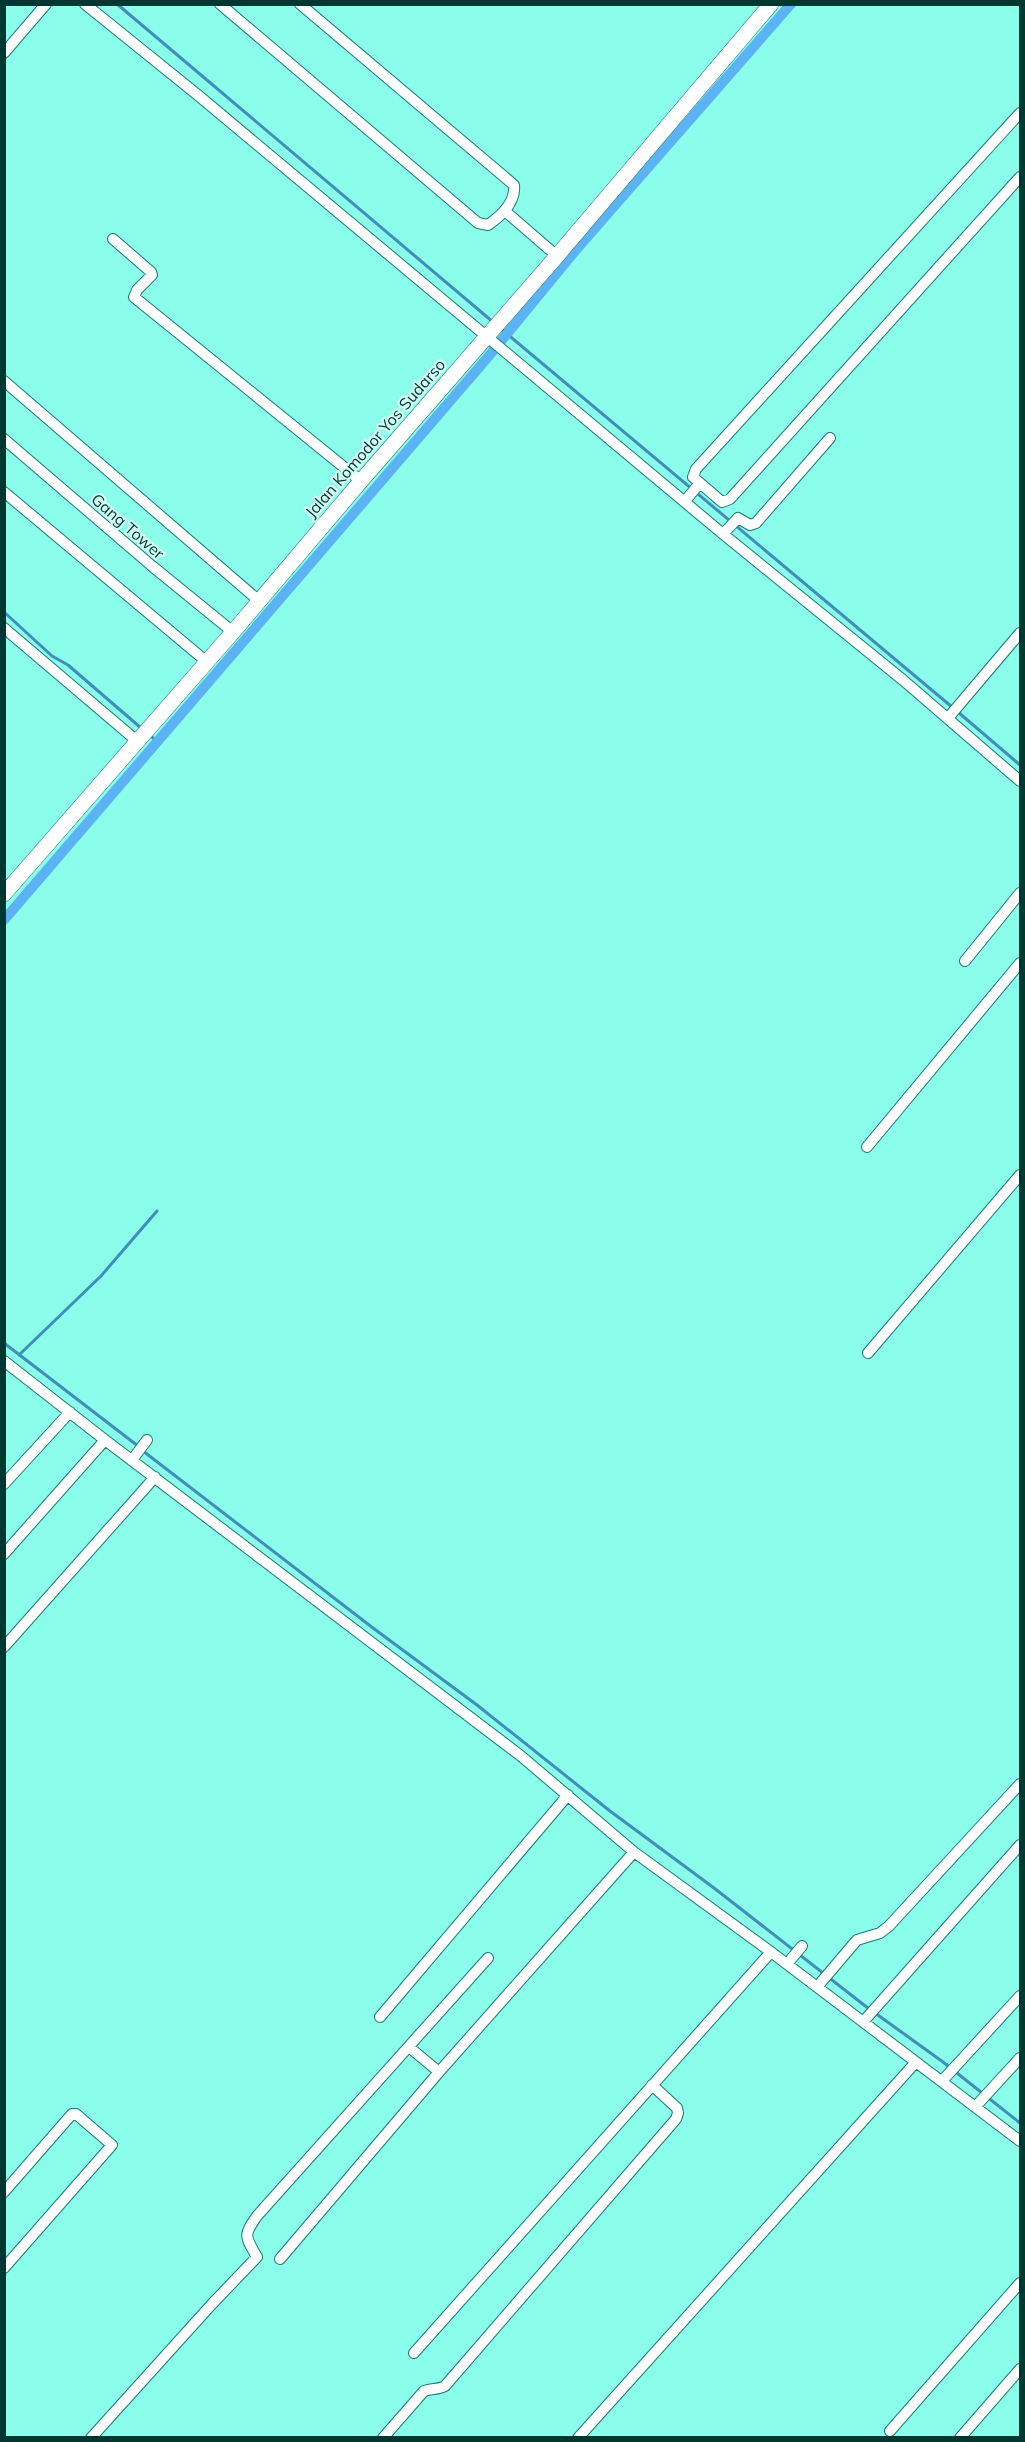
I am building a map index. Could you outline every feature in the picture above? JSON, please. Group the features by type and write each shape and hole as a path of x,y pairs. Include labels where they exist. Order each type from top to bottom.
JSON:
{"street":[{"path":"4,53 46,4"},
{"path":"85,4 949,717 1020,781"},
{"path":"220,4 478,223 488,225 505,211 514,192 514,185 300,4"},
{"name":"Jalan Komodor Yos Sudarso","path":"4,894 233,632 361,481 490,336 504,316 771,4"},
{"path":"1020,113 696,469 693,477 698,485 722,502 730,500 1020,177"},
{"path":"505,211 557,256"},
{"path":"113,239 151,272 152,275 137,290 134,297 361,481"},
{"path":"4,381 258,600"},
{"path":"724,533 738,518 750,525 756,523 830,438"},
{"name":"Gang Tower","path":"4,440 233,632"},
{"path":"686,499 698,485"},
{"path":"4,492 207,662"},
{"path":"4,628 142,734"},
{"path":"949,717 1020,633"},
{"path":"965,961 1020,893"},
{"path":"867,1148 1020,963"},
{"path":"868,1353 1020,1175"},
{"path":"4,1361 105,1440 134,1457 155,1477 512,1748 634,1852 771,1952 789,1960 866,2019 916,2062 945,2078 1020,2141"},
{"path":"4,1484 70,1412"},
{"path":"4,1554 105,1440"},
{"path":"134,1457 146,1442"},
{"path":"4,1647 155,1477"},
{"path":"820,1984 856,1940 880,1933 889,1926 1020,1784"},
{"path":"380,2017 568,1796"},
{"path":"866,2019 1020,1845"},
{"path":"280,2259 439,2072 634,1852"},
{"path":"789,1960 801,1947"},
{"path":"414,2353 771,1952"},
{"path":"92,2438 257,2257 246,2238 246,2232 257,2216 488,1958"},
{"path":"945,2078 1020,1996"},
{"path":"408,2047 439,2072"},
{"path":"978,2104 1020,2058"},
{"path":"578,2438 916,2062"},
{"path":"383,2438 424,2391 438,2390 445,2386 676,2119 678,2113 676,2108 652,2085"},
{"path":"4,2192 72,2114 76,2114 112,2145 4,2268"},
{"path":"890,2431 1020,2283"},
{"path":"960,2438 1020,2369"}],"waterway":[{"path":"117,4 493,322"},
{"path":"4,920 488,357 575,251 791,4"},
{"path":"500,328 952,707"},
{"path":"4,612 52,656 68,665 141,728"},
{"path":"958,712 1020,765"},
{"path":"149,734 156,741"},
{"path":"19,1355 101,1276 157,1211"},
{"path":"4,1343 138,1446"},
{"path":"143,1451 1020,2123"}]}
